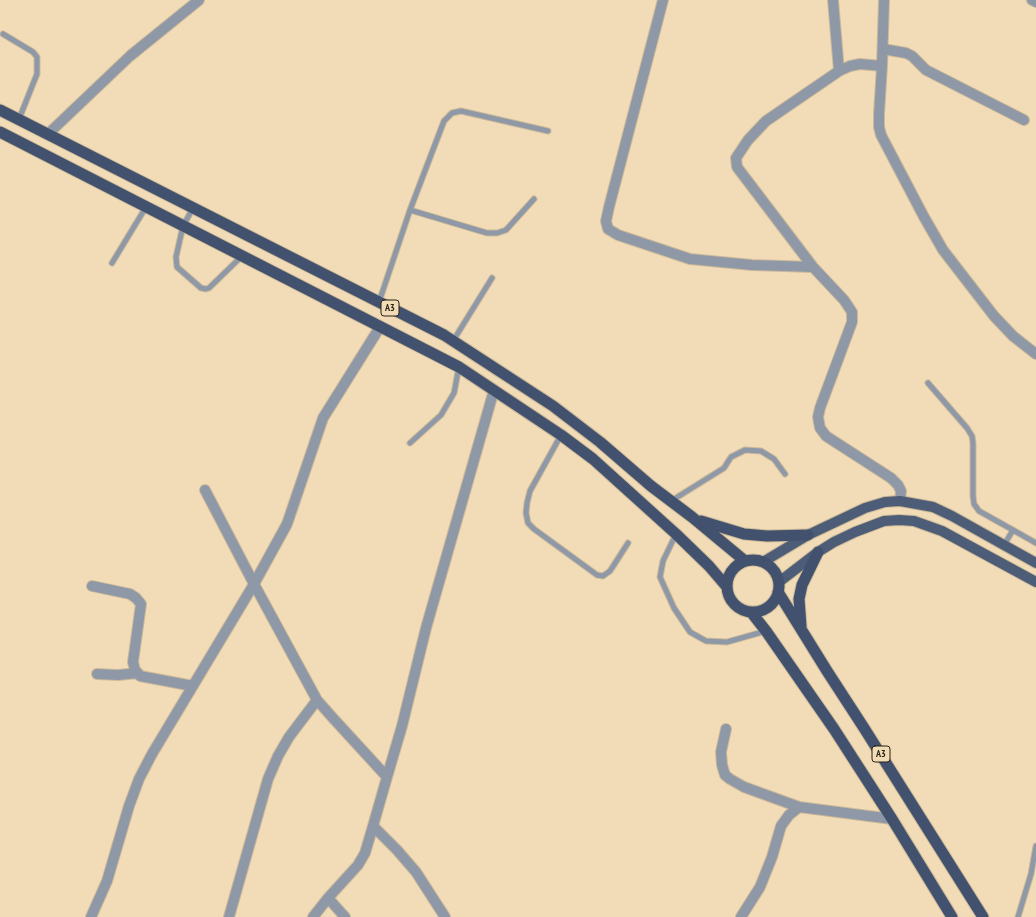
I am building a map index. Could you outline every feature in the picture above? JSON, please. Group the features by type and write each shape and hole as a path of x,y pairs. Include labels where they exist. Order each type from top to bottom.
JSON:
{"highway":[{"name":"A3","path":"0,110 453,341 553,406 600,442 651,486 692,517 745,561"},
{"name":"A3","path":"0,132 459,367 561,435 593,459 676,534 727,587"},
{"path":"692,517 720,528 744,534 767,536 808,535"},
{"path":"802,630 799,600 802,585 818,552"},
{"path":"754,560 763,562 770,566 776,574 779,587 775,600 769,607 760,611 751,612 742,610 733,603 728,593 727,581 731,572 745,561 754,560"},
{"name":"A3","path":"779,587 802,630 983,917"},
{"name":"A3","path":"751,612 766,631 834,729 892,819 952,917"}],"main road":[{"path":"763,562 808,535 866,508 885,502 900,500 933,507 1004,544 1036,563"},
{"path":"779,587 818,552 855,532 884,521 914,521 942,531 1036,582"}],"street":[{"path":"48,134 130,56 199,0"},
{"path":"664,0 609,207 606,221 608,229 618,235 690,259 752,265 813,267"},
{"path":"833,0 839,71"},
{"path":"884,0 879,114 879,127 881,135 943,250 994,316 1013,336 1036,354"},
{"path":"1032,0 1036,2"},
{"path":"883,49 906,53 912,56 926,70 1024,120"},
{"path":"882,66 860,64 850,66 839,71 766,121 752,134 736,158 737,167 813,267 844,300 852,312 852,322 820,408 818,417 820,428 826,436 891,478 898,485 901,491 900,500"},
{"path":"91,917 109,875 129,806 139,779 152,754 254,584 287,524 323,418 380,327"},
{"path":"312,917 358,865 365,853 402,726 426,628 494,390"},
{"path":"205,490 317,700 387,777"},
{"path":"92,586 130,594 141,604 133,662 135,670 140,676 193,686"},
{"path":"97,674 118,675 138,673"},
{"path":"229,917 268,779 289,736 317,700"},
{"path":"726,729 721,752 722,765 725,774 730,779 744,787 799,807 892,819"},
{"path":"741,917 760,887 772,858 781,826 789,815 799,807"},
{"path":"373,826 416,872 445,917"},
{"path":"328,898 345,917"}],"lane":[{"path":"3,34 33,52 37,57 37,74 19,119"},
{"path":"379,302 410,210 444,121 452,113 461,111 548,131"},
{"path":"410,210 487,233 497,233 506,230 534,199"},
{"path":"112,263 146,207"},
{"path":"193,208 183,226 176,263 177,266 201,288 206,289 209,288 241,256"},
{"path":"453,341 492,278"},
{"path":"410,443 441,415 454,393 459,367"},
{"path":"928,383 967,428 972,436 974,504 979,511 1036,543"},
{"path":"561,435 530,491 526,513 528,522 534,529 597,575 603,576 610,571 628,543"},
{"path":"670,500 724,468 731,457 745,450 761,451 774,459 785,474"},
{"path":"1004,544 1013,530"},
{"path":"676,534 663,561 660,578 674,608 690,632 706,641 728,642 766,631"},
{"path":"1018,917 1031,874 1036,846"}]}
